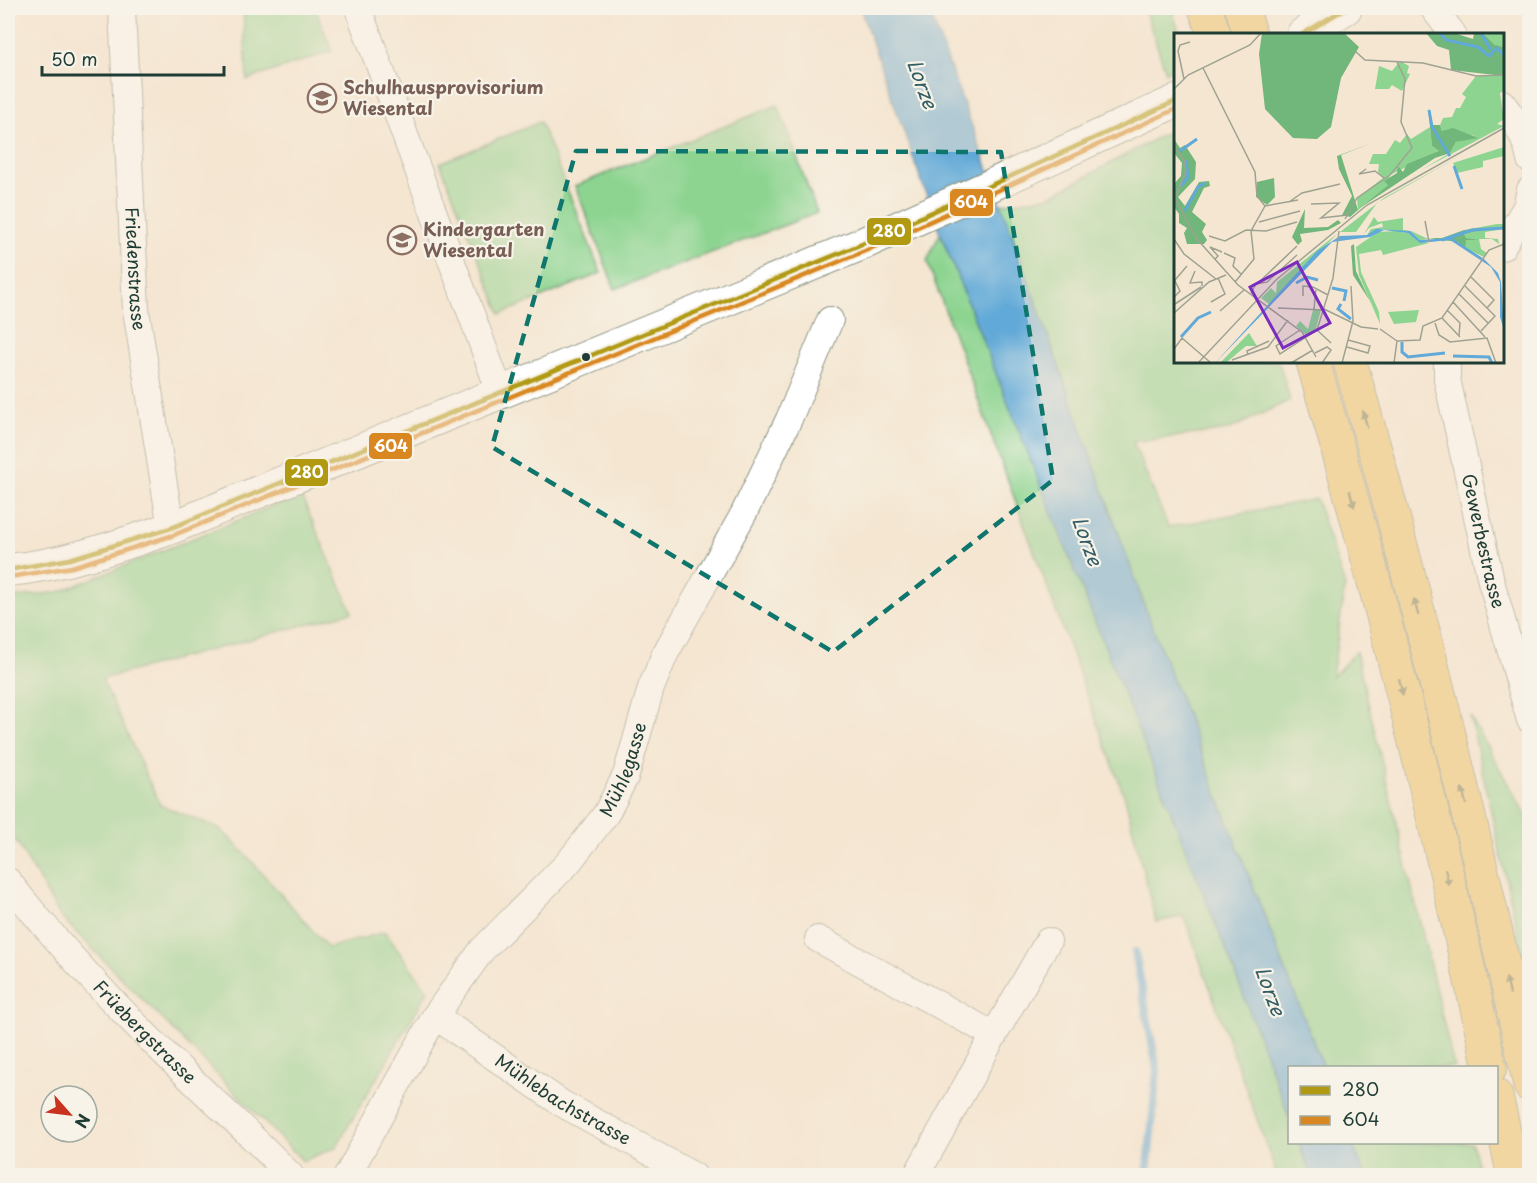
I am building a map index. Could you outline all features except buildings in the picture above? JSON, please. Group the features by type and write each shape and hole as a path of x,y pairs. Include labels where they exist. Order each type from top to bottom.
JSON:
{"highway":[{"path":"1206,8 1214,33"},
{"path":"1242,8 1250,33"},
{"path":"1313,363 1377,587 1446,872 1490,1066"},
{"path":"1350,363 1436,683 1481,867 1530,1084"},
{"path":"1498,1101 1514,1176"}],"street":[{"name":"Friedenstrasse","path":"122,8 136,310 171,528"},
{"path":"358,8 500,392"},
{"path":"1305,33 1346,8"},
{"path":"1433,8 1452,33"},
{"path":"8,570 54,563 108,549 171,528 916,220 1174,102"},
{"path":"1504,104 1527,144 1530,160"},
{"path":"1504,245 1528,202"},
{"name":"Mühlegasse","path":"347,1176 435,1016 482,950 568,863 606,814 626,775 651,688 665,654 744,513 789,419 830,320"},
{"name":"Gewerbestrasse","path":"1448,363 1447,379 1491,581 1530,720"},
{"name":"Früebergstrasse","path":"8,881 30,910 104,992 291,1176"},
{"path":"818,939 994,1035"},
{"path":"916,1176 1048,941"},
{"name":"Mühlebachstrasse","path":"435,1016 561,1103 694,1176"}],"highlighted area":[{"path":"576,151 1001,152 1053,480 833,652 492,447"}],"green space":[{"path":"243,8 315,8 332,51 247,80"},
{"path":"1144,8 1171,8 1180,33 1174,33 1174,68 1166,72"},
{"path":"778,105 817,213 615,289 575,186"},
{"path":"540,122 601,273 501,314 440,163"},
{"path":"1174,129 1174,363 1279,363 1290,400 1228,430 1133,442 1168,527 1316,499 1345,586 1332,677 1356,652 1454,1066 1323,1066 1145,608 1001,204 1050,196"},
{"path":"940,233 1229,957 1288,1114 1288,1144 1299,1144 1311,1175 1277,1175 1184,916 1156,922 1125,798 927,261"},
{"path":"301,495 352,612 102,679 160,805 220,829 328,948 385,932 428,991 336,1147 303,1161 60,916 8,827 8,598 59,592"},
{"path":"1470,716 1529,821 1529,984"},
{"path":"1352,1144 1472,1144 1480,1175 1365,1175"}],"water":[{"name":"Lorze","path":"860,8 928,8 1001,204 1145,608 1323,1066 1288,1066 1288,1114 1229,957 940,233"},
{"path":"1299,1144 1352,1144 1365,1175 1311,1175"}],"waterway":[{"path":"1135,952 1157,1069 1147,1176"}],"transit line":[{"name":"280","path":"1305,33 1346,8"},
{"name":"280","path":"8,570 70,559 171,528 862,244 1174,102"},
{"name":"604","path":"9,577 72,567 174,535 865,251 1174,110"}],"place":[{"name":"Schulhausprovisorium Wiesental","path":"322,98"},
{"name":"Kindergarten Wiesental","path":"402,240"}]}
